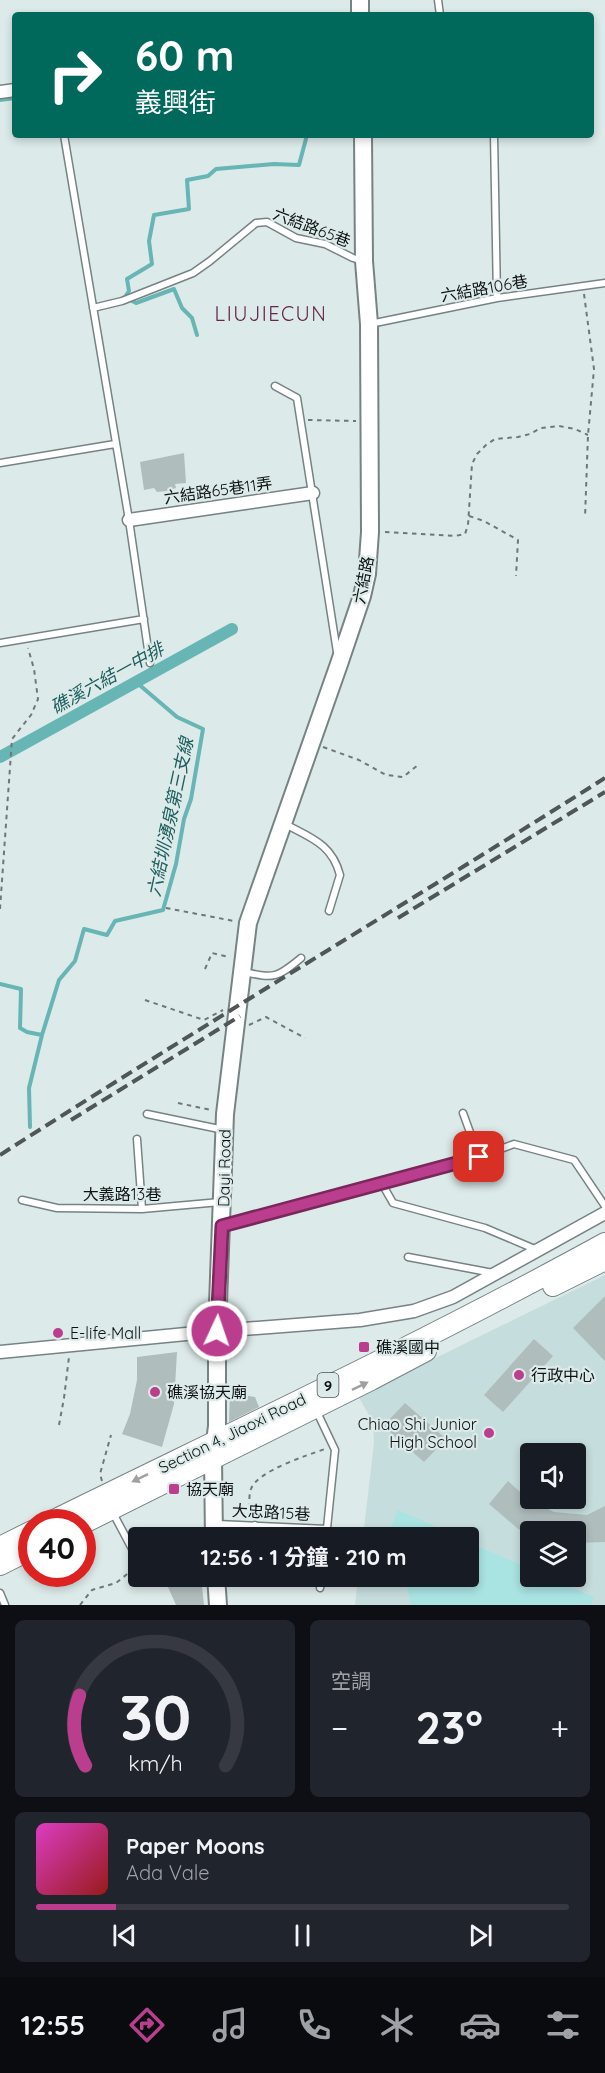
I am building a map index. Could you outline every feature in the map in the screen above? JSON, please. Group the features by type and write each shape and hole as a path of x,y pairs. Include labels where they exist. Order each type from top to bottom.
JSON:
{"main road":[{"name":"Section 4, Jiaoxi Road","path":"88,1509 108,1502 312,1401 605,1243"},
{"name":"Section 4, Jiaoxi Road","path":"312,1401 371,1380 468,1327 605,1260"},
{"name":"Section 4, Jiaoxi Road","path":"96,1512 108,1502"},
{"path":"0,1547 18,1538"},
{"path":"0,1565 18,1556"}],"street":[{"name":"六結路","path":"238,1004 248,923 339,664 367,574 370,531 369,324 364,261 363,138"},
{"name":"六結路65巷11弄","path":"129,520 313,493"},
{"name":"Dayi Road","path":"213,1527 214,1450 217,1426 217,1331 225,1122 238,1004"},
{"path":"0,1352 360,1320 414,1311 453,1297 599,1220 605,1213"},
{"path":"217,1587 218,1605"}],"lane":[{"path":"65,138 129,520 150,663"},
{"path":"495,138 497,298"},
{"name":"六結路65巷","path":"93,308 122,301 193,273 256,223 267,222 296,238 325,244 364,261"},
{"name":"六結路106巷","path":"369,324 497,298 605,284"},
{"path":"275,386 297,398 339,664"},
{"path":"0,463 115,444"},
{"path":"0,644 144,620"},
{"path":"283,824 320,843 332,855 340,875 329,910"},
{"path":"243,967 269,977 283,973 301,958"},
{"path":"463,1113 479,1157"},
{"path":"147,1114 225,1122"},
{"path":"137,1139 142,1209"},
{"path":"222,1226 479,1157 514,1144 574,1160 605,1206"},
{"path":"381,1182 393,1203 485,1228 539,1251"},
{"name":"大義路13巷","path":"22,1200 57,1208 142,1209 223,1202"},
{"path":"408,1257 497,1274"},
{"path":"312,1401 336,1450 327,1527"},
{"path":"108,1502 128,1541"},
{"name":"大忠路15巷","path":"236,1527 252,1525 290,1527"},
{"path":"0,1593 5,1605"}],"path":[{"path":"583,286 594,369 588,435 585,518"},
{"path":"302,420 369,422"},
{"path":"370,531 454,536 465,534 469,516 472,464 477,454 486,445 495,439 530,434 541,428 559,426 575,429 588,435"},
{"path":"469,516 484,521 518,540 516,576"},
{"path":"0,909 12,739 31,715 38,699 34,669 25,639"},
{"path":"311,743 359,760 386,775 403,777 418,765"},
{"path":"166,908 248,923"},
{"path":"205,969 212,953 243,967"},
{"path":"145,1000 204,1020 238,1004"},
{"path":"235,1032 266,1017 305,1038"},
{"path":"178,1103 225,1122"},
{"path":"59,1425 70,1345"},
{"path":"108,1502 100,1474 111,1435"},
{"path":"252,1525 250,1491 253,1485 276,1467 333,1446"},
{"path":"80,1605 92,1590 116,1583 128,1573"}],"shaded area":[{"name":"Chiao Shi Junior High School","path":"605,1275 605,1605 355,1605 357,1587 479,1587 479,1527 364,1527 374,1443 373,1422 358,1396"},
{"path":"398,1510 436,1527 391,1527"},
{"path":"479,1547 520,1564 520,1587 570,1587 594,1597 591,1605 411,1605 407,1587 479,1587"}],"building":[{"path":"184,453 186,483 175,484 176,488 167,491 157,492 154,488 144,490 140,462"},
{"path":"605,1296 605,1361 573,1328"},
{"name":"行政中心","path":"534,1339 553,1356 503,1412 484,1395"},
{"name":"礁溪協天廟","path":"177,1352 174,1404 162,1447 122,1434 130,1414 137,1380 137,1357"},
{"path":"230,1393 255,1397 259,1407 229,1422"},
{"path":"405,1403 446,1439 424,1462 383,1426"},
{"path":"508,1481 520,1492 520,1509 548,1509 554,1512 587,1515 605,1506 605,1542 586,1543 586,1521 520,1521 520,1530 489,1504"},
{"path":"168,1587 202,1587 204,1605 176,1605"}],"waterway":[{"path":"0,100 12,98"},
{"path":"197,335 192,318 182,308 174,289 136,303 125,297 129,291 127,279 152,264 149,241 154,215 189,209 187,180 208,176 216,169 274,164 299,165 306,138"},
{"name":"礁溪六結一中排","path":"0,757 232,629"},
{"name":"六結圳湧泉第三支線","path":"30,1127 29,1088 42,1035 59,980 75,961 84,929 107,935 115,921 163,910 176,864 184,819 191,799 203,729 177,717 136,682"},
{"path":"0,984 21,989 20,1028 42,1035"}],"railway":[{"path":"0,1155 605,778"},
{"path":"398,918 605,792"},
{"path":"71,1120 240,1016"}],"place":[{"name":"E-life Mall","path":"58,1333"},
{"name":"礁溪國中","path":"364,1347"},
{"name":"行政中心","path":"519,1375"},
{"name":"礁溪協天廟","path":"155,1392"},
{"name":"Chiao Shi Junior High School","path":"489,1433"},
{"name":"協天廟","path":"174,1489"}],"district":[{"name":"LIUJIECUN","path":"271,313"}],"route":[{"path":"217,1331 222,1226 479,1157"}]}
